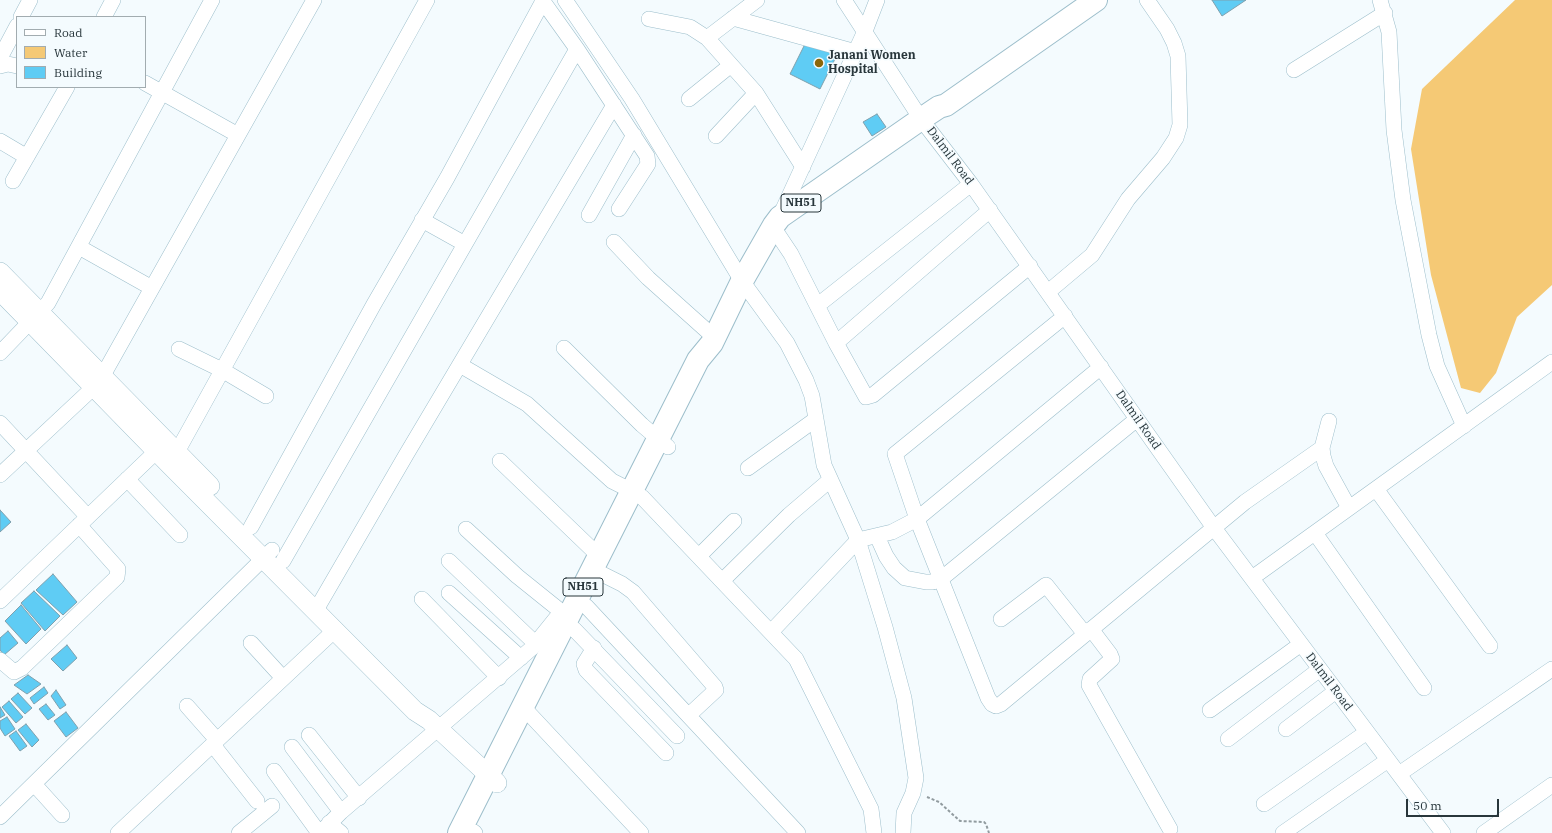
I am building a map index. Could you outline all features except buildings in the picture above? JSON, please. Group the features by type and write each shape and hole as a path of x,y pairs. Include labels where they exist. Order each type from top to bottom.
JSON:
{"highway":[{"name":"NH51","path":"1049,27 1078,0"},
{"name":"NH51","path":"470,833 492,779 570,621 663,443 698,360 714,341 742,281 776,222 921,119 939,107 946,105 984,73 1049,27 1096,0"},
{"name":"NH51","path":"570,621 586,606 600,565"}],"main road":[{"path":"0,272 36,318 167,453 273,557 319,606 416,700 434,725"},
{"path":"0,291 36,318"},
{"path":"167,453 251,528 273,557"},
{"path":"319,606 336,629 415,711 434,725 492,779"}],"street":[{"path":"22,16 30,0"},
{"path":"104,16 112,0"},
{"path":"0,352 36,318 48,304 212,0"},
{"path":"0,475 98,382 314,0"},
{"path":"1,599 127,479 167,453 222,370 427,0"},
{"path":"251,528 543,0 614,104 647,156 648,164 619,209"},
{"path":"565,0 632,99 742,281 787,343 799,365 812,396 824,465 858,540 885,627 904,698 916,768 913,793 904,813 902,823 903,833"},
{"path":"707,38 757,0"},
{"name":"Dalmil Road","path":"844,0 921,119 990,210 1214,528 1443,833"},
{"path":"877,0 856,52 776,222 836,343 864,393 869,397 1030,266"},
{"path":"1048,292 1092,255 1128,199 1163,158 1176,138 1180,125 1178,56 1174,42 1167,29 1147,0"},
{"path":"1294,70 1383,6 1389,32 1394,130 1401,185 1429,335 1437,366 1464,426"},
{"path":"733,18 856,52"},
{"path":"648,19 690,27 707,38 756,93 803,167"},
{"path":"0,58 16,28"},
{"path":"0,817 273,557 465,244 577,49"},
{"path":"0,66 8,64 16,66"},
{"path":"689,99 731,65"},
{"path":"146,83 238,134"},
{"path":"13,181 65,88"},
{"path":"716,136 756,93"},
{"path":"319,606 614,104"},
{"path":"589,215 634,135"},
{"path":"0,141 27,156"},
{"path":"818,305 971,184"},
{"path":"836,343 990,210"},
{"path":"422,220 465,244"},
{"path":"614,242 648,278 714,341"},
{"path":"79,247 152,288"},
{"path":"1064,316 895,454 917,519 988,698 996,706 1245,502 1322,448"},
{"path":"564,348 663,443"},
{"path":"179,349 222,370 266,396"},
{"path":"1252,578 1552,362"},
{"path":"460,365 526,404 612,481 637,494 699,556 796,659 871,809 874,833"},
{"path":"771,632 858,540 877,536 905,526 917,519 1101,367"},
{"path":"748,468 816,419"},
{"path":"877,536 886,556 894,568 905,578 926,582 933,582 941,579 1137,419"},
{"path":"1330,420 1322,448 1326,466 1349,508"},
{"path":"0,423 26,451 83,521 118,570 117,577 22,668 14,672 0,660"},
{"path":"500,461 600,565 633,592 715,687 716,690 689,715"},
{"path":"127,479 180,535"},
{"path":"722,581 788,514 830,480"},
{"path":"1376,489 1490,646"},
{"path":"699,556 734,521"},
{"path":"466,529 517,576 570,621 677,736"},
{"path":"1315,533 1424,688"},
{"path":"449,561 536,644"},
{"path":"1001,619 1046,585 1110,654 1112,659 1090,679 1089,685 1170,829"},
{"path":"449,593 521,658"},
{"path":"422,599 499,678"},
{"path":"586,606 798,833"},
{"path":"274,771 327,831 341,812 360,798 434,725 499,678 536,644 570,621"},
{"path":"118,833 336,629"},
{"path":"251,643 284,678"},
{"path":"1210,710 1301,644"},
{"path":"594,648 584,664 586,670 666,753"},
{"path":"1228,740 1320,669"},
{"path":"1399,774 1552,669"},
{"path":"1286,730 1336,691"},
{"path":"187,706 257,801"},
{"path":"526,710 641,833"},
{"path":"1264,804 1367,732"},
{"path":"309,735 360,798"},
{"path":"292,748 341,812"},
{"path":"1283,833 1388,760"},
{"path":"34,784 62,815"},
{"path":"1484,833 1552,785"},
{"path":"239,833 272,806"}],"path":[{"path":"913,793 939,802 960,821 984,822 989,833"}],"water":[{"path":"1515,0 1552,0 1552,285 1517,317 1496,373 1480,393 1461,388 1431,275 1411,149 1422,89"}],"place":[{"name":"Janani Women Hospital","path":"819,63"}]}
